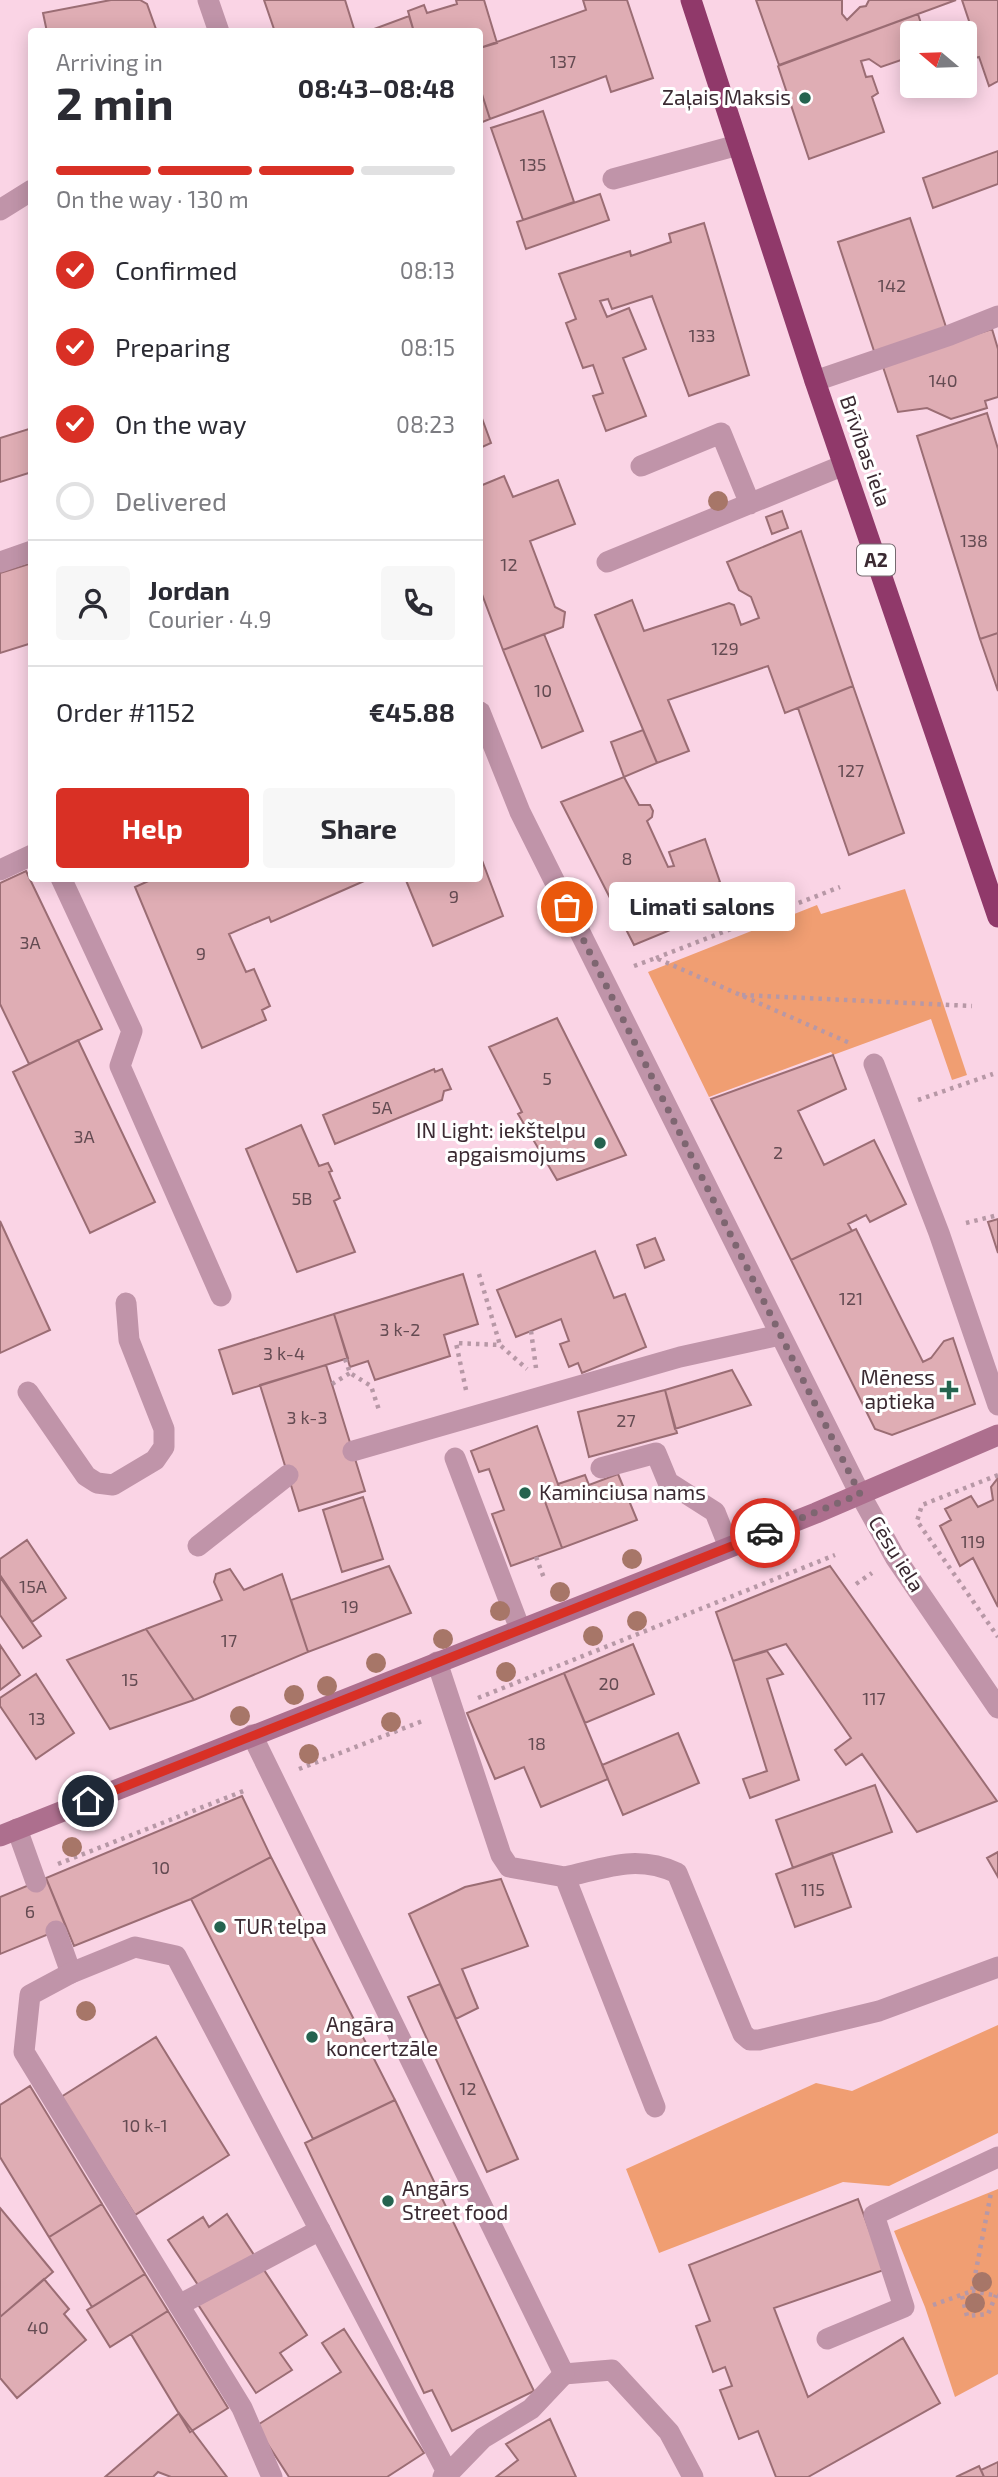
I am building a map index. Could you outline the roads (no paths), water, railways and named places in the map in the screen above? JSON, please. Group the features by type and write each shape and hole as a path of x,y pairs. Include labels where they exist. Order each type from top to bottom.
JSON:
{"highway":[{"name":"Brīvības iela","path":"691,0 815,381 998,917"}],"street":[{"path":"208,0 218,28"},
{"path":"613,179 738,145"},
{"path":"0,210 28,192"},
{"path":"815,381 998,316"},
{"path":"641,466 721,433 750,504"},
{"path":"607,562 844,465"},
{"path":"0,562 28,552"},
{"name":"Cēsu iela","path":"483,720 520,812 860,1494 895,1557 998,1708"},
{"path":"0,870 28,857"},
{"path":"63,882 132,1031 120,1066 221,1296"},
{"path":"874,1064 998,1405"},
{"path":"28,1392 86,1476 97,1483 113,1485 155,1460 164,1447 164,1429 129,1340 126,1303"},
{"path":"353,1451 680,1357 780,1335"},
{"path":"35,1878 9,1833 729,1547 998,1435"},
{"path":"601,1468 656,1452 668,1482 715,1512 729,1547"},
{"path":"455,1458 520,1629"},
{"path":"198,1546 288,1475"},
{"path":"437,1662 509,1867 565,1877 637,1861 677,1872 743,2034 750,2039 759,2040 879,2011 998,1967"},
{"path":"252,1735 564,2374"},
{"path":"565,1877 655,2107"},
{"path":"56,1931 71,1973"},
{"path":"272,2477 242,2408 24,2052 30,1995 71,1973 135,1947 176,1956 446,2476 483,2438 531,2409 564,2374 612,2370 669,2432 693,2477"},
{"path":"827,2339 904,2306 874,2215 989,2162"},
{"path":"179,2305 320,2230"}],"place":[{"name":"Zaļais Maksis","path":"805,98"},
{"name":"Limati salons","path":"567,907"},
{"name":"IN Light: iekštelpu apgaismojums","path":"600,1143"},
{"name":"Mēness aptieka","path":"949,1390"},
{"name":"Kaminciusa nams","path":"525,1493"},
{"name":"TUR telpa","path":"220,1927"},
{"name":"Angāra koncertzāle","path":"312,2037"},
{"name":"Angārs Street food","path":"388,2201"}]}
